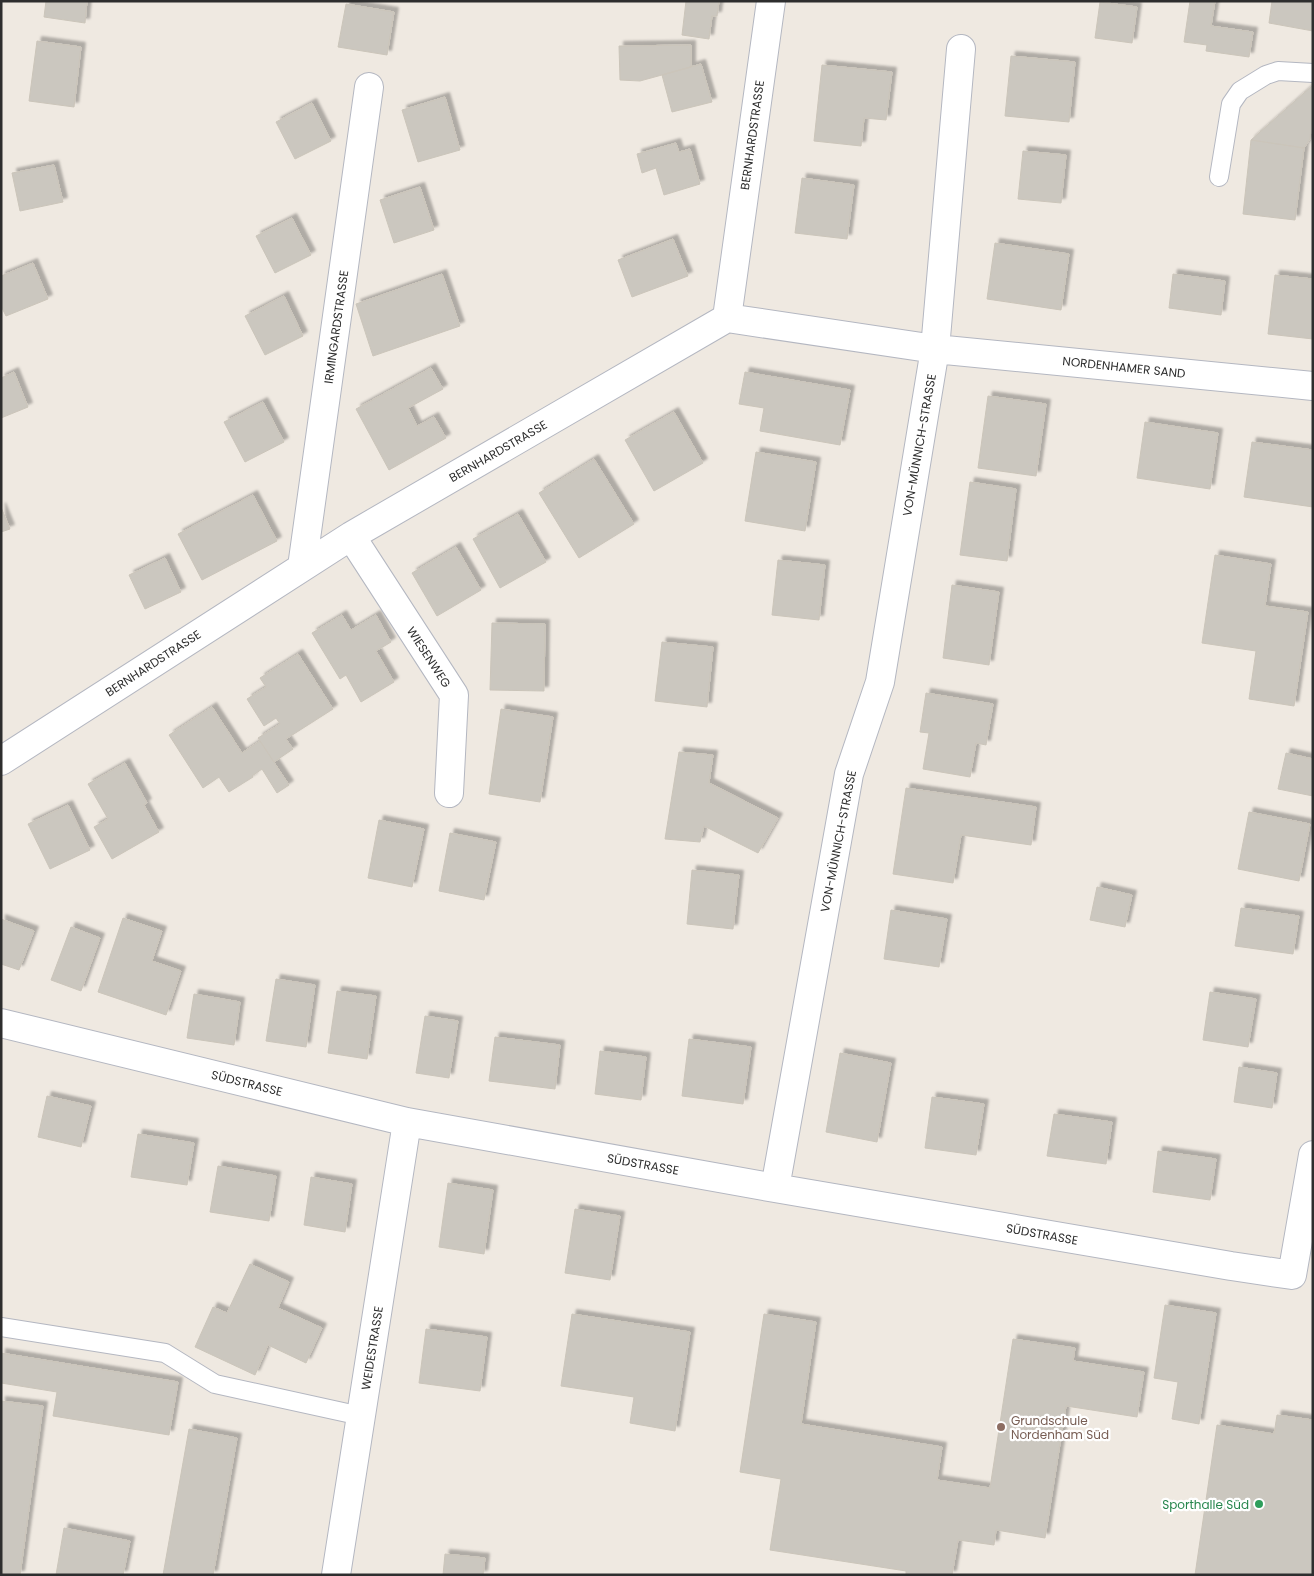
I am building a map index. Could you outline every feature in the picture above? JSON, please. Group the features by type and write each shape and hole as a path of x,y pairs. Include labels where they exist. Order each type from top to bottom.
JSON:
{"street":[{"name":"BERNHARDSTRASSE","path":"1,760 350,536 727,318 770,1"},
{"path":"935,349 961,49"},
{"name":"IRMINGARDSTRASSE","path":"302,567 369,87"},
{"name":"NORDENHAMER SAND","path":"727,318 935,349 1313,386"},
{"name":"VON-MÜNNICH-STRASSE","path":"776,1188 849,774 880,682 935,349"},
{"name":"WIESENWEG","path":"350,536 454,695 449,793"},
{"name":"SÜDSTRASSE","path":"1,1022 407,1122 776,1188 1292,1275 1313,1155"},
{"name":"WEIDESTRASSE","path":"336,1575 407,1122"}],"lane":[{"path":"1219,177 1231,104 1240,90 1266,75 1278,71 1313,73"},
{"path":"1,1328 165,1353 215,1384 361,1416"}],"building":[{"path":"46,1 87,1 85,23 44,17"},
{"path":"686,1 719,1 717,16 712,16 709,39 682,35"},
{"path":"1190,1 1215,1 1211,26 1253,32 1249,57 1206,51 1207,45 1184,42"},
{"path":"1272,1 1313,1 1313,31 1269,23"},
{"path":"1100,2 1137,7 1132,43 1095,38"},
{"path":"346,4 394,12 387,55 338,47"},
{"path":"37,41 81,47 74,107 29,101"},
{"path":"691,45 691,67 640,81 620,80 619,46"},
{"path":"1011,56 1075,62 1069,122 1005,116"},
{"path":"701,64 712,102 672,112 662,75"},
{"path":"822,65 892,72 886,120 864,118 861,146 814,141"},
{"path":"1313,85 1310,139 1304,148 1251,140"},
{"path":"445,97 460,150 418,162 402,110"},
{"path":"312,103 331,141 295,159 276,122"},
{"path":"1251,140 1304,148 1295,220 1243,214"},
{"path":"676,143 679,152 690,149 700,184 664,195 656,168 642,173 637,154"},
{"path":"1023,151 1066,155 1061,203 1018,199"},
{"path":"54,165 63,202 20,211 12,173"},
{"path":"802,178 854,185 847,239 795,233"},
{"path":"420,187 434,230 394,243 380,200"},
{"path":"292,218 311,255 275,273 256,236"},
{"path":"673,239 688,276 632,297 618,260"},
{"path":"995,243 1069,254 1061,310 987,299"},
{"path":"33,263 48,299 6,316 1,306 1,276"},
{"path":"442,274 460,326 373,356 356,304"},
{"path":"1173,274 1225,281 1221,315 1169,308"},
{"path":"1275,275 1313,279 1313,339 1268,334"},
{"path":"284,296 303,336 265,355 245,316"},
{"path":"431,368 443,389 408,408 417,426 434,417 446,438 389,470 356,409"},
{"path":"14,372 28,407 1,418 1,378"},
{"path":"745,372 850,390 840,445 760,431 764,408 739,404"},
{"path":"988,396 1046,404 1036,476 978,468"},
{"path":"263,402 284,442 245,462 224,422"},
{"path":"674,412 703,463 654,491 625,440"},
{"path":"1145,422 1218,433 1210,489 1137,478"},
{"path":"1252,442 1313,450 1313,507 1244,497"},
{"path":"756,452 816,462 805,531 745,521"},
{"path":"594,459 634,524 579,558 539,493"},
{"path":"970,482 1016,489 1007,561 960,555"},
{"path":"253,495 277,541 202,580 178,534"},
{"path":"1,507 10,529 1,532"},
{"path":"518,514 546,562 500,588 473,539"},
{"path":"456,547 481,590 437,616 412,573"},
{"path":"1215,555 1271,564 1265,606 1308,612 1294,706 1249,699 1256,651 1202,643"},
{"path":"165,558 181,592 145,609 129,575"},
{"path":"778,560 825,565 819,620 772,615"},
{"path":"952,585 999,592 989,665 943,658"},
{"path":"342,615 351,630 376,615 391,642 376,651 394,682 361,702 346,675 340,679 312,633"},
{"path":"492,623 545,624 544,691 490,690"},
{"path":"662,642 713,647 707,707 655,701"},
{"path":"298,654 333,709 286,739 293,749 274,762 258,738 280,724 276,718 264,726 247,699 266,687 260,678"},
{"path":"926,693 993,704 986,745 976,743 970,777 923,769 929,733 920,732"},
{"path":"212,707 242,753 260,741 289,785 277,793 262,769 229,792 219,777 203,788 169,735"},
{"path":"501,709 553,717 540,802 489,794"},
{"path":"679,752 713,755 709,783 778,818 758,853 704,826 700,842 665,839"},
{"path":"1286,753 1313,759 1313,796 1278,789"},
{"path":"125,763 147,803 144,805 159,832 112,859 94,827 108,819 88,784"},
{"path":"906,788 1036,807 1031,845 961,835 953,883 893,874"},
{"path":"68,805 90,850 50,869 28,824"},
{"path":"1249,812 1310,824 1299,881 1238,869"},
{"path":"379,820 424,829 412,887 368,878"},
{"path":"450,833 496,842 484,900 439,891"},
{"path":"692,870 739,875 733,929 687,924"},
{"path":"1097,887 1132,895 1125,927 1090,920"},
{"path":"1241,908 1299,916 1293,954 1235,946"},
{"path":"891,910 947,919 939,967 884,959"},
{"path":"123,918 162,931 152,961 181,971 166,1015 98,992"},
{"path":"1,919 34,931 19,970 1,964"},
{"path":"71,927 100,938 81,991 51,980"},
{"path":"276,979 315,985 306,1047 266,1041"},
{"path":"337,991 376,996 367,1059 328,1053"},
{"path":"1210,992 1256,999 1248,1047 1203,1040"},
{"path":"194,994 240,1002 234,1045 187,1038"},
{"path":"425,1016 458,1021 449,1078 416,1073"},
{"path":"495,1037 560,1045 555,1089 489,1081"},
{"path":"689,1039 751,1047 743,1104 682,1096"},
{"path":"600,1051 646,1057 641,1100 595,1094"},
{"path":"840,1053 891,1063 877,1142 826,1132"},
{"path":"1239,1067 1277,1073 1272,1108 1234,1102"},
{"path":"47,1096 91,1106 81,1147 38,1137"},
{"path":"932,1097 984,1104 976,1155 925,1148"},
{"path":"1054,1114 1112,1122 1106,1164 1047,1156"},
{"path":"138,1134 194,1143 187,1185 131,1177"},
{"path":"1158,1151 1216,1159 1210,1200 1153,1192"},
{"path":"218,1166 276,1176 269,1221 210,1212"},
{"path":"311,1177 352,1184 345,1232 304,1225"},
{"path":"448,1183 493,1190 484,1254 439,1247"},
{"path":"575,1209 620,1216 610,1280 565,1273"},
{"path":"250,1264 289,1282 278,1308 322,1328 306,1363 268,1345 255,1375 195,1347 213,1307 227,1313"},
{"path":"1165,1305 1216,1313 1199,1424 1172,1419 1178,1382 1154,1378"},
{"path":"572,1314 690,1332 675,1431 630,1423 634,1397 561,1386"},
{"name":"Grundschule Nordenham Süd","path":"764,1314 816,1322 801,1424 942,1447 937,1480 990,1488 1013,1339 1075,1348 1073,1361 1144,1372 1137,1417 1066,1406 1045,1538 996,1530 994,1545 958,1540 952,1575 906,1575 906,1571 770,1550 781,1479 740,1472"},
{"path":"426,1329 487,1337 480,1391 419,1383"},
{"path":"1,1353 178,1382 169,1435 53,1416 57,1392 1,1383"},
{"path":"1,1401 43,1406 20,1575 1,1575"},
{"name":"Sporthalle Süd","path":"1277,1415 1313,1420 1313,1575 1195,1575 1217,1425 1274,1434"},
{"path":"189,1429 237,1438 213,1575 163,1575"},
{"path":"64,1528 130,1541 123,1575 56,1575"},
{"path":"445,1554 485,1558 483,1575 443,1575"}],"place":[{"name":"Grundschule Nordenham Süd","path":"1001,1427"},
{"name":"Sporthalle Süd","path":"1259,1504"}]}
